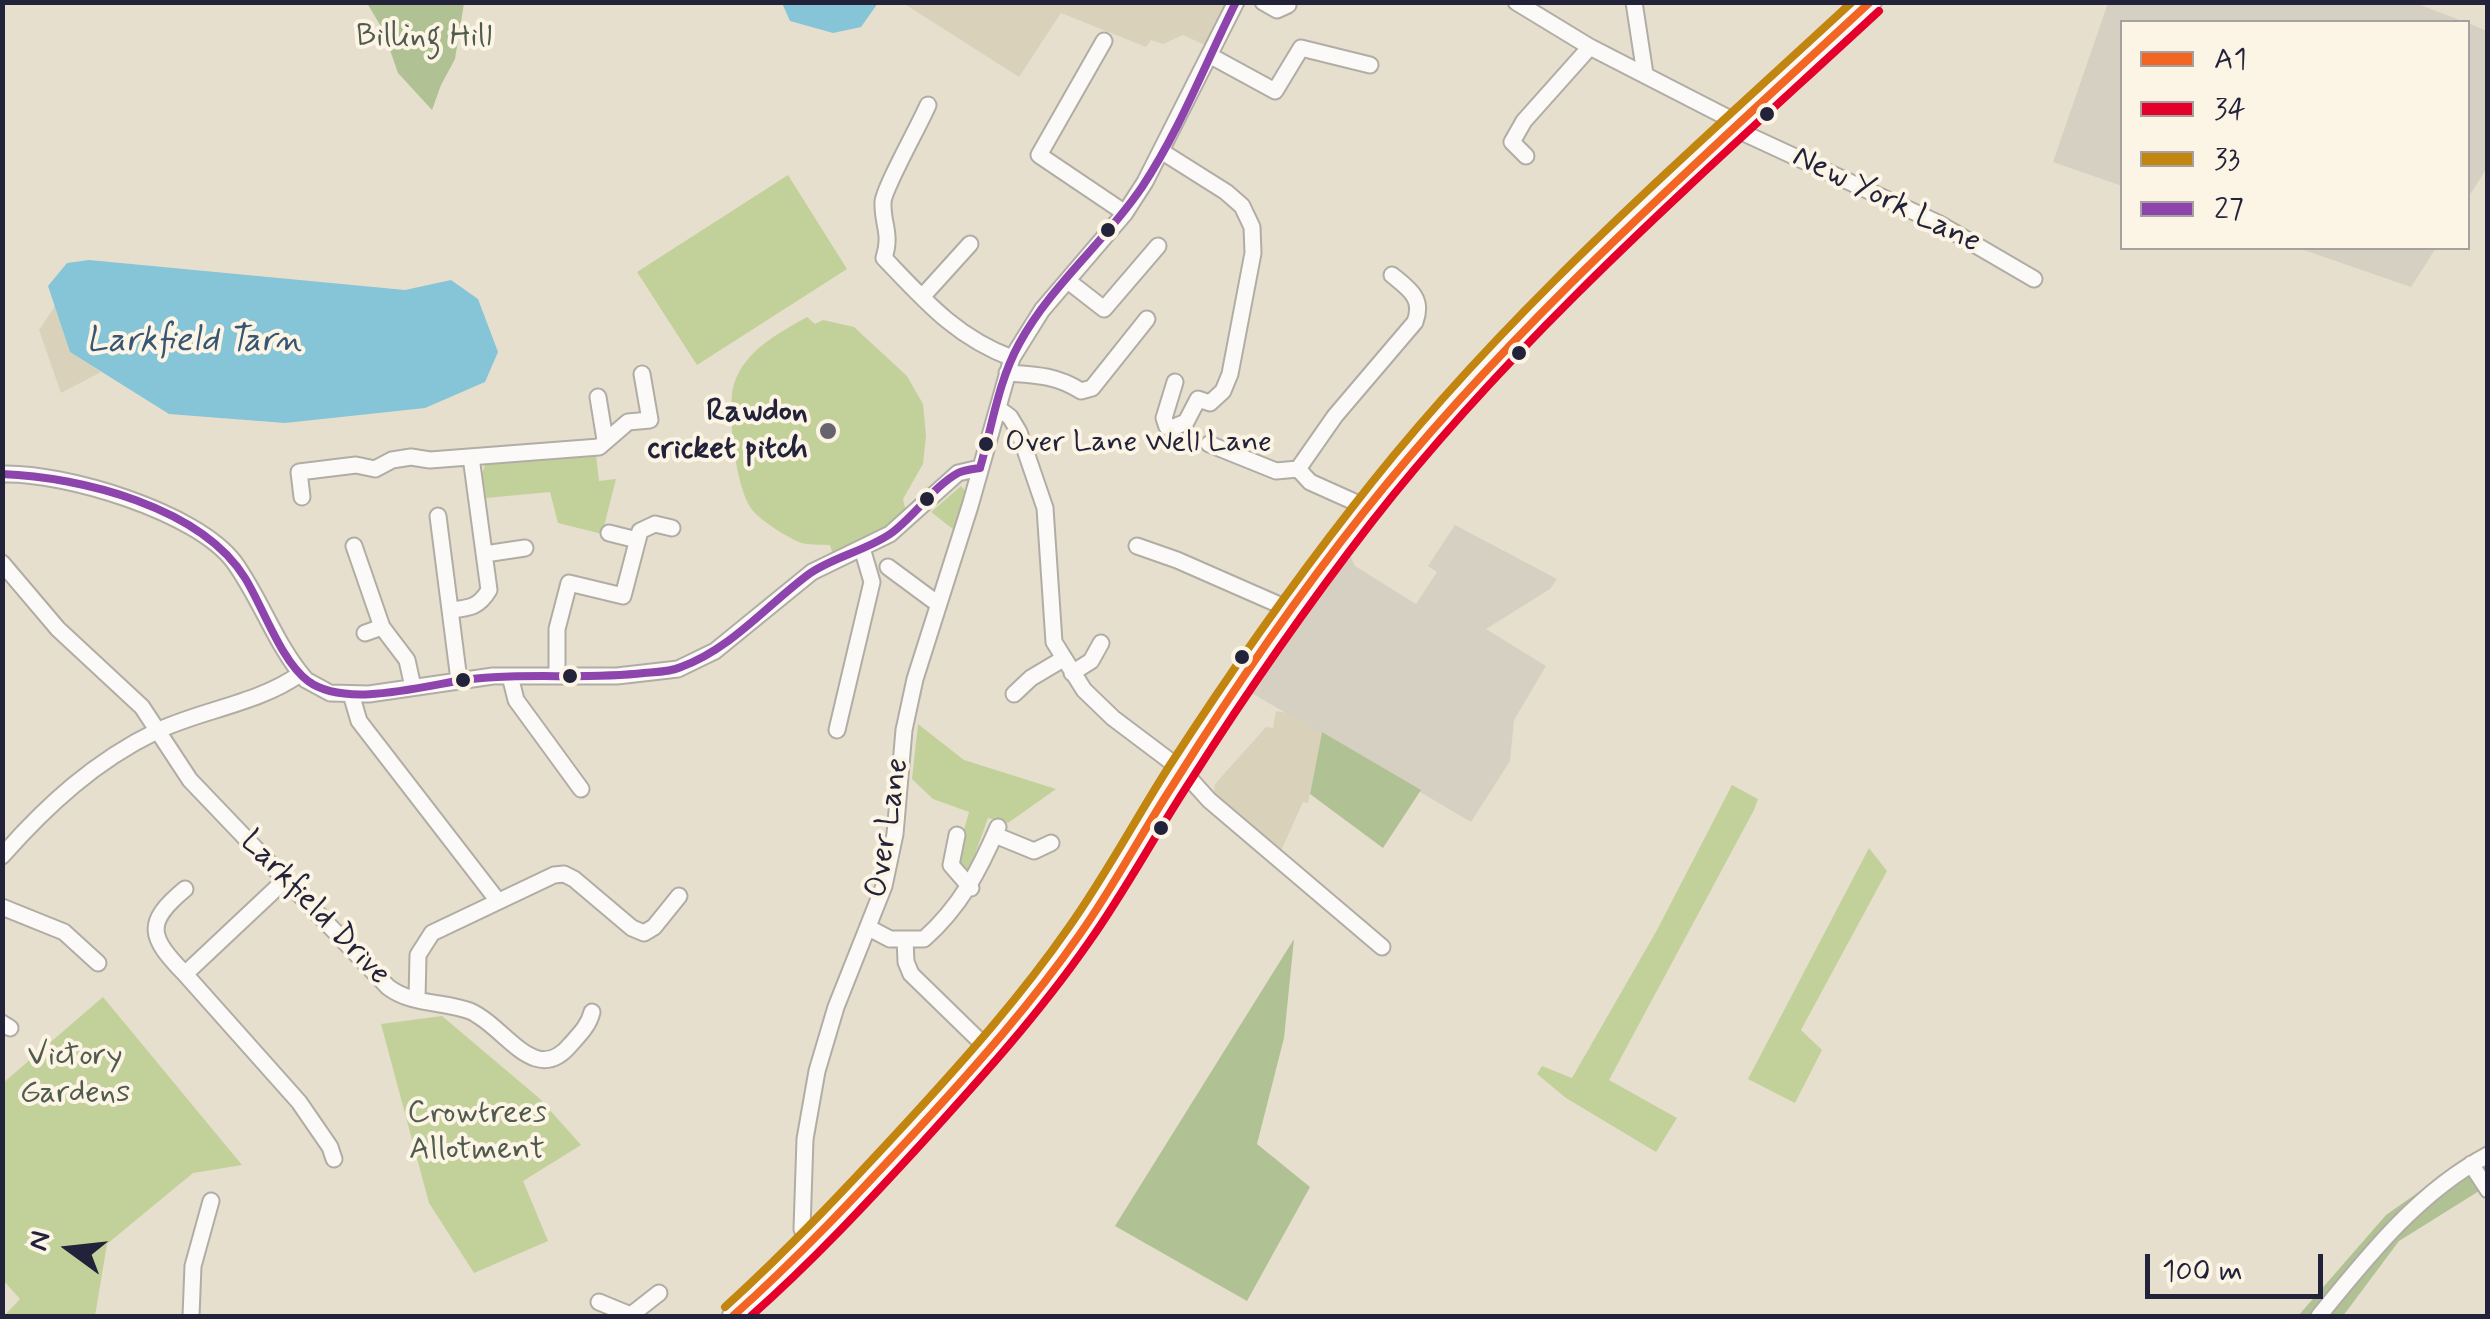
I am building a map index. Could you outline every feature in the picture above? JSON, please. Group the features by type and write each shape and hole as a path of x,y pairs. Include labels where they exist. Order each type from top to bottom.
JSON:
{"main road":[{"path":"732,1316 809,1247 989,1050 1081,931 1182,770 1291,610 1368,508 1516,338 1872,2"}],"street":[{"name":"Over Lane","path":"809,1247 802,1228 804,1175 817,1070 836,1006 884,886 894,834 904,730 1010,366 1042,310 1124,213 1161,152 1236,2"},
{"path":"1263,2 1277,10 1288,5"},
{"name":"New York Lane","path":"1516,2 1590,47 1738,126 1938,223 2034,279"},
{"path":"1634,2 1645,74"},
{"path":"1104,40 1039,156 1124,213"},
{"path":"1526,156 1512,142 1524,120 1590,47"},
{"path":"1209,55 1275,90 1302,48 1370,65"},
{"path":"928,105 882,204 890,242 884,258 922,297 956,330 1010,366 1063,380 1081,392 1092,388 1148,319"},
{"path":"1161,152 1226,192 1242,206 1252,227 1253,253 1230,374 1211,409 1198,399 1182,427 1167,427 1164,418 1176,382"},
{"path":"922,297 970,244"},
{"path":"1068,281 1104,309 1158,246"},
{"path":"1209,444 1276,471 1298,469 1335,416 1415,322 1419,308 1415,294 1392,274"},
{"path":"642,374 650,420"},
{"path":"598,396 605,440"},
{"path":"998,408 1010,417 1019,432 1045,508 1054,642 1084,690 1113,718 1182,770 1209,800 1382,948"},
{"path":"299,472 356,465 375,468 411,457 430,460 599,447 628,422 669,418"},
{"path":"294,452 302,497"},
{"path":"451,610 472,608 482,602 489,590 471,456"},
{"path":"2,474 19,473 82,487 148,506 190,524 220,546 236,564 300,674 320,690 351,694 510,676 650,674 685,666 715,651 812,572 890,534 958,473 980,468"},
{"path":"1298,469 1310,482 1368,508"},
{"path":"438,516 458,680"},
{"path":"557,675 557,629 569,583 623,596 640,530 655,524 672,528"},
{"path":"608,533 637,540"},
{"path":"354,546 382,627 407,660 413,687"},
{"path":"1136,546 1291,610"},
{"path":"486,554 525,548"},
{"path":"837,730 870,594 871,575 862,548"},
{"name":"Larkfield Drive","path":"2,563 58,629 142,707 190,780 388,988 400,996 470,1012 500,1030 529,1056 545,1062 561,1057 590,1022 592,1012"},
{"path":"888,567 938,604"},
{"path":"365,633 382,627"},
{"path":"1014,694 1031,678 1092,661 1101,642"},
{"path":"5,847 81,777 158,731 278,689 300,674"},
{"path":"510,676 516,700 581,790"},
{"path":"351,694 359,721 498,901"},
{"path":"870,928 890,940 924,939 970,888 996,831 1034,851 1052,843"},
{"path":"957,835 951,865 970,888"},
{"path":"417,999 418,956 424,942 444,926 564,874 632,928 644,933 654,927 679,896"},
{"path":"184,974 285,880"},
{"path":"186,889 164,906 155,922 162,950 299,1102 334,1159"},
{"path":"2,906 64,932 98,963"},
{"path":"905,939 910,974 989,1050"},
{"path":"2319,1316 2366,1258 2454,1173 2488,1155"},
{"path":"2472,1164 2488,1190"},
{"path":"192,1316 193,1266 211,1201"},
{"path":"600,1302 632,1316 659,1293"}],"shaded area":[{"path":"903,3 1226,3 1205,45 1183,35 1163,44 1151,40 1146,47 1061,13 1019,77"},
{"path":"2108,3 2415,3 2460,20 2120,20 2120,185 2053,162"},
{"path":"2470,24 2487,31 2488,166 2470,195"},
{"path":"2304,250 2435,250 2411,287"},
{"path":"55,306 70,352 101,372 61,393 39,330"},
{"path":"1455,525 1557,579 1550,589 1486,629 1546,666 1514,720 1510,761 1471,822 1250,692 1349,553 1355,566 1416,604 1437,572 1428,566"},
{"path":"1276,711 1292,714 1322,732 1308,803 1303,802 1280,853 1231,815 1214,791 1215,784 1266,727 1273,728"}],"green space":[{"name":"Billing Hill","path":"367,3 464,3 455,59 432,110 398,73 383,30"},
{"path":"788,175 847,269 697,365 637,272"},
{"name":"Rawdon cricket pitch","path":"807,317 815,324 823,320 854,327 907,376 923,404 923,464 903,499 906,512 882,532 832,552 830,545 794,540 754,512 742,488 732,431 734,384 746,361 764,344"},
{"path":"596,455 599,481 616,479 602,534 558,523 550,492 486,498 482,473 486,463"},
{"path":"961,486 967,493 953,529 931,512"},
{"path":"918,724 964,760 1056,789 1008,823 988,818 968,874 958,869 957,855 969,812 933,799 912,779"},
{"path":"1322,732 1421,790 1383,848 1310,794"},
{"path":"1732,785 1758,799 1754,810 1609,1080 1677,1118 1656,1152 1566,1098 1537,1074 1542,1066 1572,1078 1657,930"},
{"path":"1869,848 1887,871 1801,1030 1822,1050 1795,1103 1748,1079"},
{"path":"1294,939 1284,1038 1257,1144 1310,1187 1247,1301 1115,1226"},
{"name":"Victory Gardens","path":"103,997 242,1165 193,1173 107,1244 95,1316 4,1316 20,1299 3,1280 3,1083"},
{"name":"Crowtrees Allotment","path":"442,1016 539,1098 581,1145 523,1181 548,1241 474,1273 429,1203 381,1024"},
{"path":"2487,1144 2487,1163 2480,1167 2487,1186 2399,1241 2343,1316 2298,1316 2386,1215"}],"water":[{"path":"782,3 878,3 861,27 833,33 790,21"},
{"name":"Larkfield Tarn","path":"89,260 405,290 451,280 478,299 498,352 485,382 425,408 285,423 169,414 70,352 48,286 67,263"}],"transit line":[{"name":"27","path":"980,468 1001,389 1019,344 1047,302 1112,226 1156,165 1236,2"},
{"name":"33","path":"725,1307 886,1145 1032,978 1083,907 1213,699 1327,540 1407,440 1527,308 1591,245 1852,2"},
{"name":"A1","path":"733,1316 873,1177 982,1058 1042,985 1092,916 1265,646 1338,545 1421,443 1607,248 1870,2"},
{"name":"34","path":"751,1316 881,1188 1050,995 1103,922 1278,650 1428,453 1550,320 1879,11"},
{"name":"27","path":"2,474 102,490 170,515 200,532 225,553 245,578 298,672 323,689 362,694 486,678 621,675 677,669 732,638 818,568 890,534 949,479 980,468"}],"place":[{"name":"Rawdon cricket pitch","path":"828,431"},
{"name":"Over Lane Well Lane","path":"986,444"}]}
